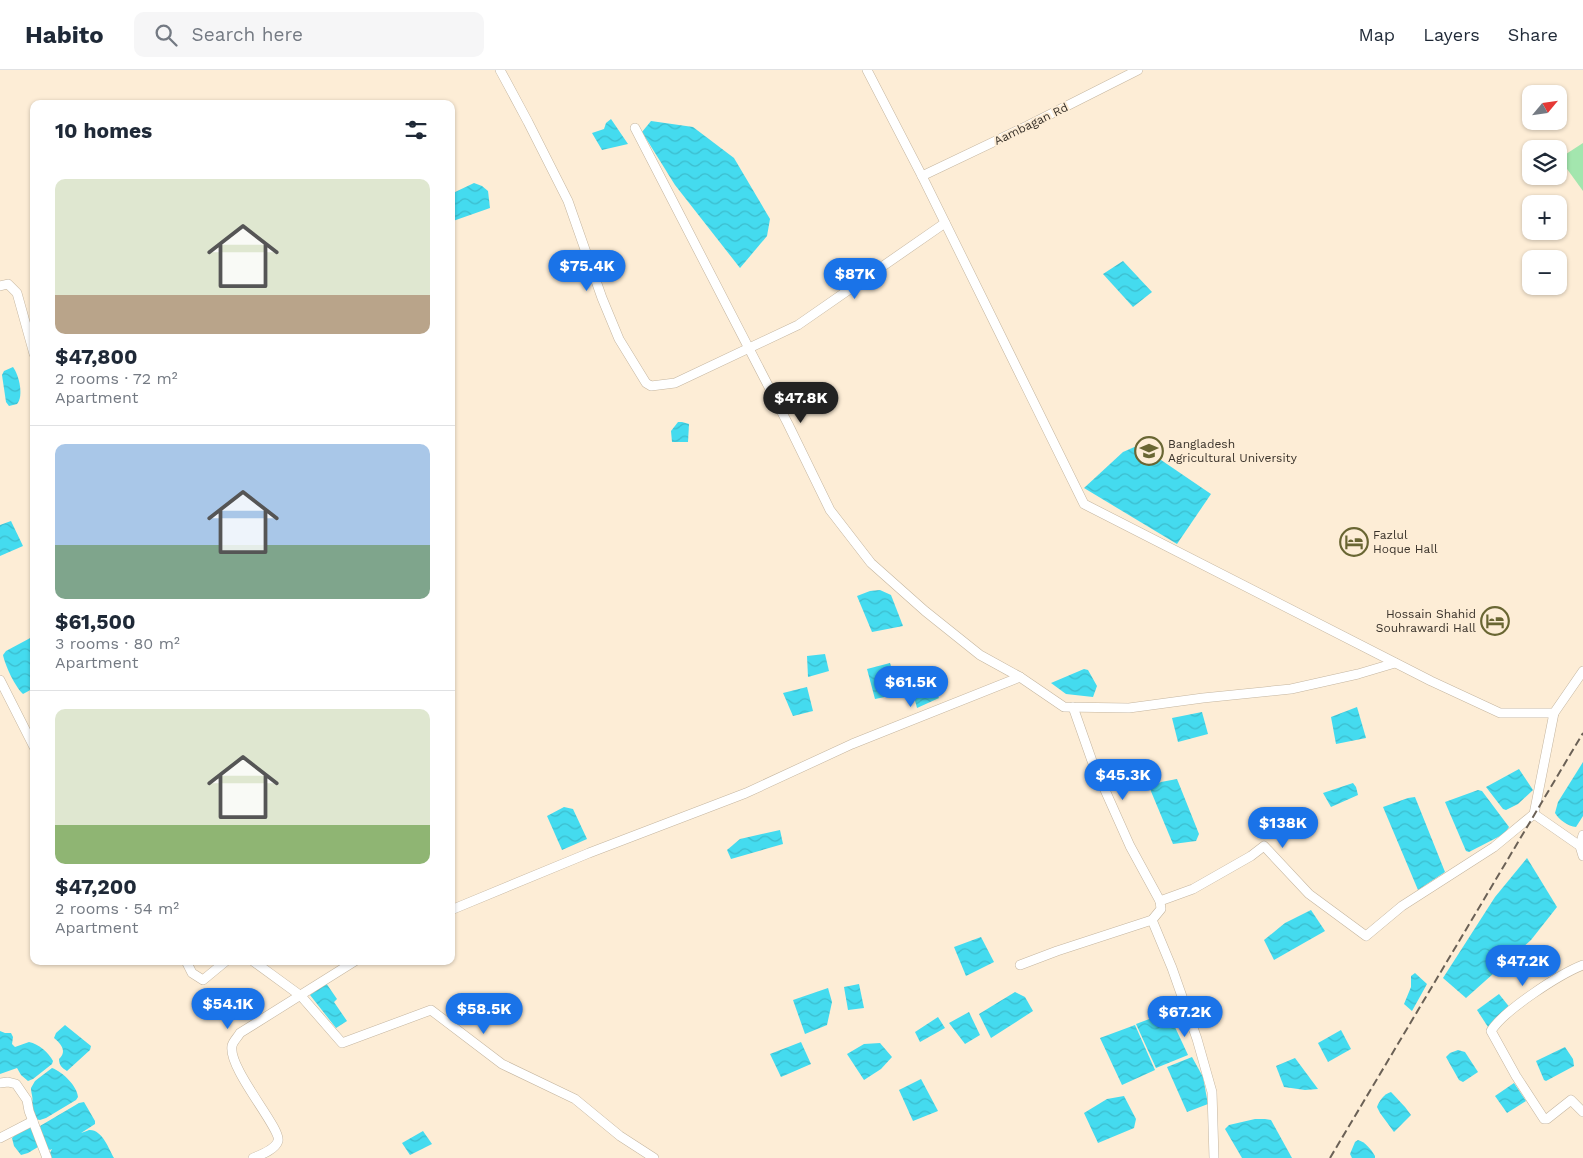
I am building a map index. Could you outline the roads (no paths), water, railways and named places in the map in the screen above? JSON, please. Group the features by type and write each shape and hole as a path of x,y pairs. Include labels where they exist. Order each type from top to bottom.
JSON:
{"street":[{"path":"500,70 568,201 619,339 646,383 651,386 656,387 675,383 798,325 946,223"},
{"path":"867,70 946,223 1084,504 1394,663 1500,713 1554,713"},
{"name":"Aambagan Rd","path":"922,176 1028,126 1138,70"},
{"path":"635,128 788,424 830,510 871,563 925,611 980,655 1020,677 1064,707 1129,708 1291,689 1358,674 1394,663"},
{"path":"0,286 8,284 17,293 30,340"},
{"path":"1160,901 1193,889 1251,856 1264,846 1309,894 1366,936 1402,906 1494,847 1534,814 1554,713 1583,670"},
{"path":"455,908 589,853 746,793 852,744 1020,677"},
{"path":"0,680 30,739"},
{"path":"1020,965 1152,920 1161,909 1160,901 1130,846 1092,762 1073,707"},
{"path":"1534,814 1580,846"},
{"path":"1583,835 1580,846 1583,856"},
{"path":"1152,920 1172,968 1197,1039 1212,1092 1214,1158"},
{"path":"188,965 192,973 204,980 221,965"},
{"path":"259,965 302,996 342,1043 431,1010 502,1064 575,1099 620,1136 654,1158"},
{"path":"253,1158 273,1148 278,1140 278,1134 241,1073 232,1052 232,1044 240,1033 349,965"},
{"path":"1583,965 1521,1002 1491,1031 1512,1070 1544,1119 1547,1119 1571,1100 1583,1112"},
{"path":"0,1083 16,1084 27,1100 47,1158"},
{"path":"0,1138 33,1121"}],"water":[{"path":"611,119 628,144 602,150 592,133 604,129 606,123"},
{"path":"651,121 693,127 734,158 770,219 767,236 740,268 675,185 642,132"},
{"path":"474,183 482,186 488,191 490,208 455,220 455,192"},
{"path":"1123,261 1152,292 1133,307 1103,274"},
{"path":"13,367 19,380 20,396 17,404 9,406 6,402 2,375 4,371"},
{"path":"678,422 689,424 688,442 672,442 671,431"},
{"path":"1139,445 1211,494 1177,544 1084,488 1123,452"},
{"path":"11,521 23,546 0,556 0,525"},
{"path":"880,590 891,595 903,626 872,632 857,596 870,591"},
{"path":"30,638 30,690 23,694 11,676 6,664 3,655 6,651"},
{"path":"825,654 829,671 808,677 807,656"},
{"path":"890,663 900,694 875,699 867,669"},
{"path":"1084,669 1088,670 1097,686 1093,697 1066,694 1051,683"},
{"path":"927,674 939,698 917,708 910,682"},
{"path":"807,687 813,711 793,716 783,693"},
{"path":"1357,707 1366,738 1336,744 1331,717"},
{"path":"1202,712 1208,734 1178,742 1172,718"},
{"path":"1583,762 1583,816 1576,827 1564,822 1555,813 1558,802"},
{"path":"1519,769 1533,790 1518,804 1506,810 1503,809 1486,787"},
{"path":"1177,779 1199,834 1196,841 1173,844 1150,789 1161,782"},
{"path":"1353,783 1358,795 1331,807 1323,793"},
{"path":"1478,790 1482,791 1509,827 1504,834 1469,852 1466,851 1445,802"},
{"path":"1415,797 1445,872 1418,890 1383,807"},
{"path":"564,807 573,809 587,839 562,850 547,816"},
{"path":"780,830 783,844 731,859 727,850 740,839"},
{"path":"1527,858 1557,907 1531,940 1466,998 1443,978 1495,897"},
{"path":"1311,910 1325,931 1274,960 1264,940 1285,923"},
{"path":"981,937 994,962 966,976 954,947"},
{"path":"1415,973 1427,984 1412,1011 1404,1004 1411,987 1411,976"},
{"path":"326,983 337,999 334,1002 347,1021 336,1028 310,995"},
{"path":"859,984 864,1008 848,1010 844,987"},
{"path":"828,988 832,1002 827,1025 805,1034 793,1000"},
{"path":"1015,992 1025,997 1033,1011 991,1038 979,1014"},
{"path":"1499,994 1511,1009 1488,1027 1477,1010"},
{"path":"969,1012 980,1035 965,1044 949,1023"},
{"path":"1168,1012 1188,1055 1156,1068 1136,1024"},
{"path":"938,1017 945,1028 920,1042 915,1032"},
{"path":"65,1025 91,1046 90,1050 67,1071 61,1066 59,1061 63,1053 62,1047 54,1038 56,1033"},
{"path":"1135,1025 1155,1070 1122,1085 1100,1038"},
{"path":"1341,1030 1351,1049 1328,1062 1318,1043"},
{"path":"0,1031 11,1033 13,1037 12,1044 15,1047 29,1042 40,1047 51,1058 52,1064 28,1081 17,1068 0,1074"},
{"path":"801,1042 811,1064 781,1077 770,1054"},
{"path":"880,1043 892,1057 881,1069 864,1080 847,1054 864,1044"},
{"path":"1565,1047 1573,1059 1574,1066 1546,1081 1544,1080 1536,1061"},
{"path":"1458,1050 1465,1052 1478,1072 1463,1082 1459,1080 1446,1057"},
{"path":"1192,1057 1203,1077 1208,1104 1187,1112 1167,1067"},
{"path":"1295,1058 1318,1089 1305,1090 1284,1087 1276,1066"},
{"path":"52,1068 69,1080 75,1088 78,1097 46,1118 35,1119 30,1106 33,1100 31,1088 35,1081"},
{"path":"921,1079 938,1111 913,1121 899,1090"},
{"path":"1514,1083 1526,1101 1507,1113 1495,1096"},
{"path":"1391,1092 1411,1115 1394,1132 1377,1107 1382,1098"},
{"path":"1124,1096 1136,1119 1134,1128 1098,1143 1084,1113 1107,1099"},
{"path":"84,1102 95,1124 81,1133 89,1130 98,1133 105,1140 114,1158 51,1158 50,1153 52,1149 50,1150 46,1147 40,1126 79,1103"},
{"path":"1255,1119 1271,1120 1292,1158 1242,1158 1225,1129 1229,1125"},
{"path":"31,1127 38,1147 21,1155 14,1146 12,1138 21,1130"},
{"path":"423,1131 432,1144 410,1155 402,1143"},
{"path":"1358,1140 1368,1146 1375,1158 1352,1158 1350,1154 1355,1142"}],"railway":[{"path":"1330,1158 1583,733"}],"place":[{"name":"Bangladesh Agricultural University","path":"1149,451"},
{"name":"Fazlul Hoque Hall","path":"1354,542"},
{"name":"Hossain Shahid Souhrawardi Hall","path":"1495,621"}]}
